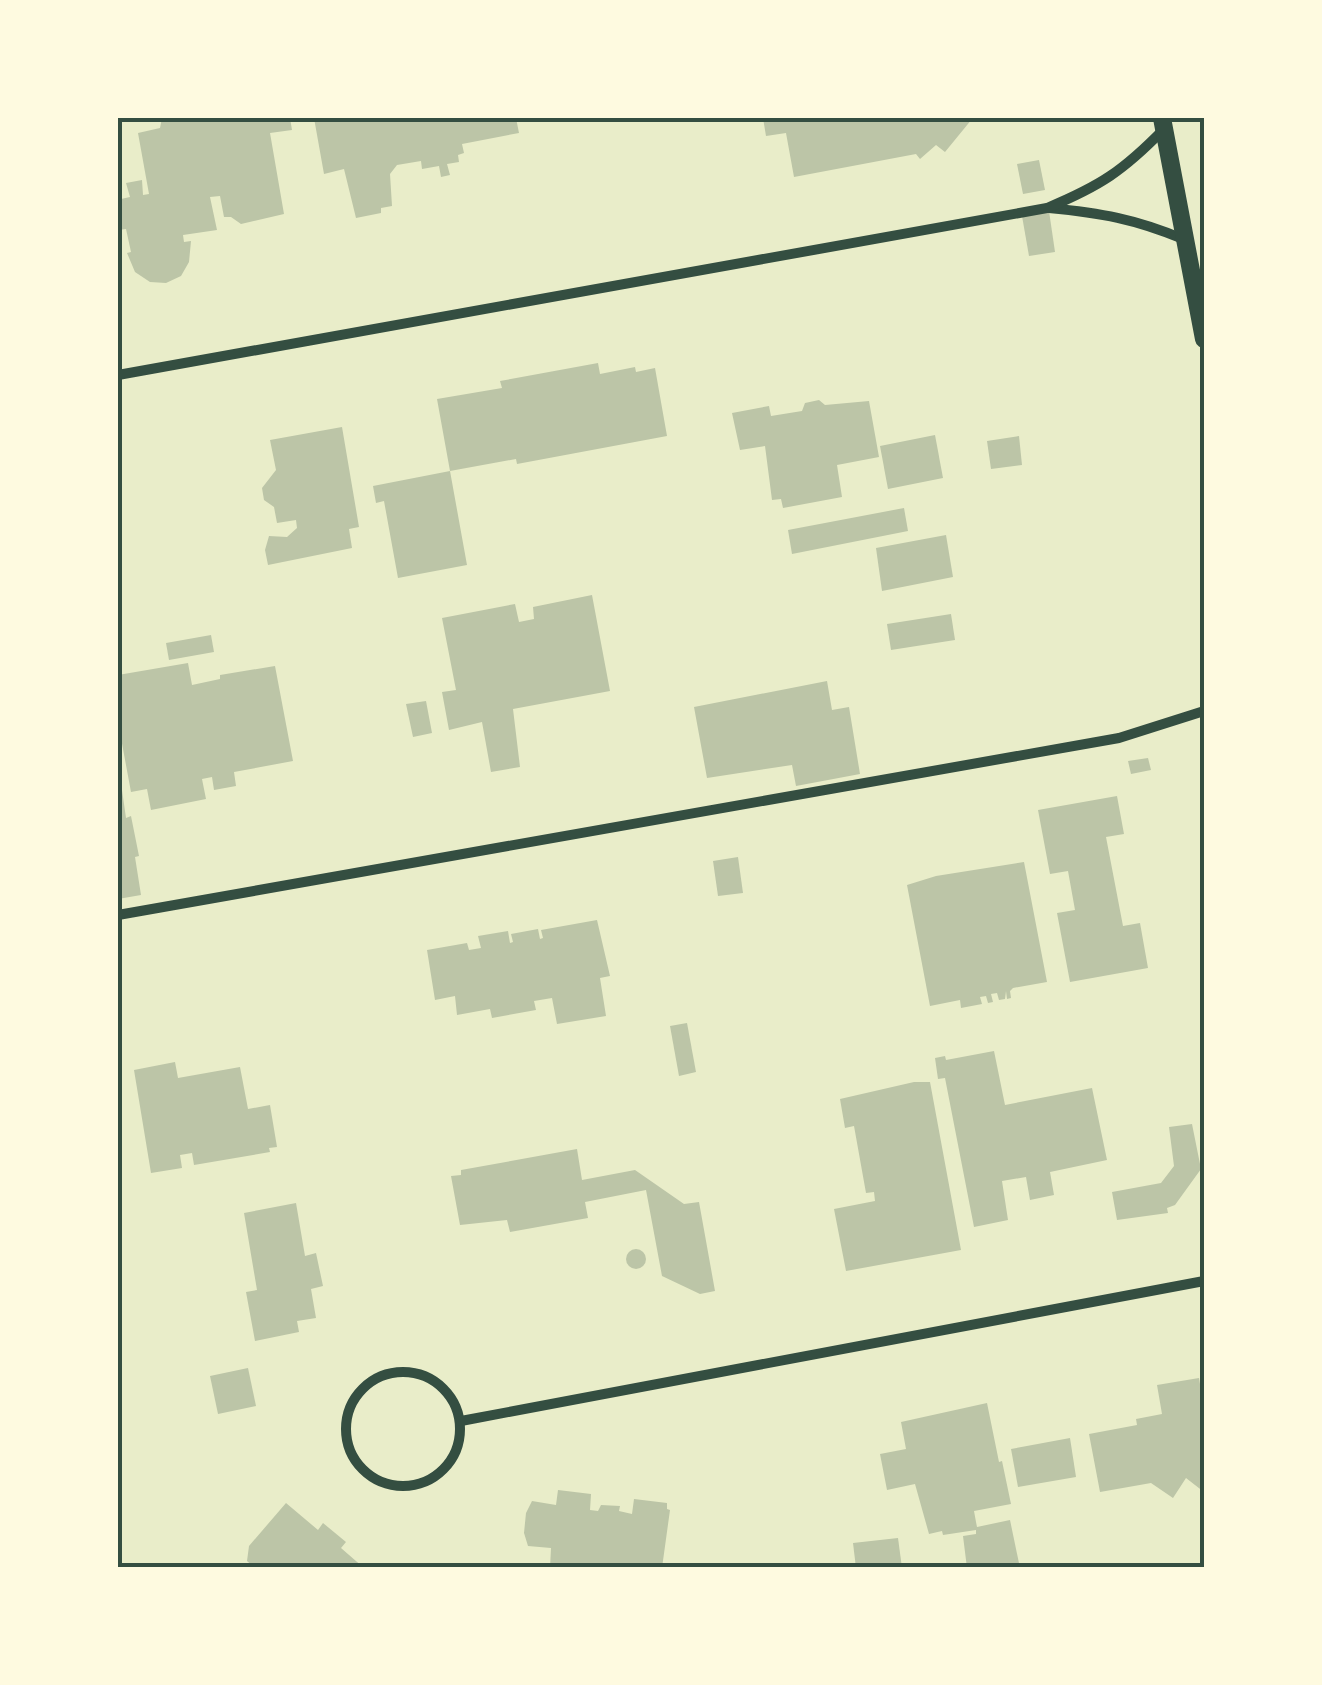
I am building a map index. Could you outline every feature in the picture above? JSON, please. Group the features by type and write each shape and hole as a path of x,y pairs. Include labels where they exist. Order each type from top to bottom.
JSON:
{"street":[{"path":"118,375 1046,208 1095,188 1130,164 1163,123"},
{"path":"1163,123 1183,238 1202,310 1204,340"},
{"path":"1046,208 1106,213 1183,238"},
{"path":"118,914 1119,738 1204,711"},
{"path":"461,1421 1204,1281"},
{"path":"395,1372 413,1372 445,1389 456,1403 461,1421 455,1456 430,1481 412,1486 394,1486 362,1470 346,1438 346,1420 362,1388 395,1372"}],"building":[{"path":"162,118 290,118 292,130 270,133 284,214 241,224 224,217 220,196 210,197 217,230 183,235 184,242 191,241 189,262 181,276 166,283 150,282 135,272 127,253 131,252 126,229 118,230 121,199 130,197 126,183 142,180 143,195 149,194 138,133 160,128"},
{"path":"314,118 516,118 519,133 462,144 464,153 458,155 459,162 447,164 450,175 441,177 439,166 422,169 421,161 397,165 390,174 392,206 381,208 381,213 356,218 344,169 324,174"},
{"path":"763,118 972,119 945,152 936,145 920,159 916,154 794,177 786,133 766,136"},
{"path":"1039,160 1045,190 1023,194 1017,164"},
{"path":"1049,211 1055,252 1029,256 1022,216"},
{"path":"598,363 600,374 635,367 636,372 655,368 667,436 517,464 516,459 450,471 437,399 502,388 500,381"},
{"path":"819,400 825,405 869,401 879,457 837,465 842,497 783,508 781,499 772,500 765,446 740,450 732,413 769,406 771,416 802,411 805,403"},
{"path":"342,427 359,527 349,529 352,548 268,565 265,550 269,536 287,537 297,528 296,520 277,523 274,507 264,500 262,488 276,470 270,440"},
{"path":"935,435 943,478 888,489 880,446"},
{"path":"1019,436 1022,465 991,469 987,441"},
{"path":"450,471 467,565 398,578 384,501 376,503 373,486"},
{"path":"904,508 908,531 792,554 788,530"},
{"path":"946,535 953,577 882,591 876,548"},
{"path":"592,595 610,691 513,709 520,767 491,772 482,722 449,730 442,692 456,690 442,618 515,604 519,622 534,619 533,607"},
{"path":"951,614 955,640 891,650 887,624"},
{"path":"211,635 214,652 169,660 166,643"},
{"path":"188,663 192,685 220,679 220,675 275,666 293,761 234,772 236,786 214,790 212,777 202,779 206,799 151,810 147,789 131,792 118,722 118,675"},
{"path":"827,681 832,710 849,707 860,774 796,786 792,765 707,778 694,707"},
{"path":"426,701 432,733 413,737 406,704"},
{"path":"1148,758 1151,770 1131,774 1128,761"},
{"path":"122,790 126,818 131,816 139,856 135,857 141,895 118,899 118,791"},
{"path":"1117,796 1124,834 1106,837 1123,926 1140,923 1148,968 1070,982 1057,913 1075,910 1068,871 1050,874 1038,810"},
{"path":"738,857 743,893 718,896 713,861"},
{"path":"1024,862 1047,982 1013,988 1011,998 1007,999 1006,991 1005,999 991,994 993,1002 988,1003 986,996 980,997 982,1004 961,1008 960,1000 930,1006 907,885 936,876"},
{"path":"597,920 610,976 600,978 606,1016 557,1024 552,998 534,1001 536,1010 492,1018 490,1009 457,1015 455,996 435,1000 427,950 467,943 469,950 481,948 478,936 508,931 510,943 511,934 538,929 540,939 541,930"},
{"path":"687,1023 696,1072 679,1076 670,1026"},
{"path":"994,1051 1005,1105 1092,1088 1107,1160 1050,1172 1054,1195 1030,1200 1026,1177 1002,1181 1008,1220 974,1227 945,1078 938,1079 935,1058 945,1056 946,1060"},
{"path":"175,1062 178,1078 240,1067 248,1109 270,1105 277,1147 269,1148 270,1152 194,1165 192,1153 180,1155 182,1168 151,1173 134,1070"},
{"path":"930,1082 961,1250 846,1271 834,1209 875,1201 874,1192 866,1193 854,1126 845,1128 840,1099"},
{"path":"1192,1124 1201,1169 1175,1205 1167,1208 1168,1213 1117,1220 1112,1192 1161,1183 1174,1166 1169,1127"},
{"path":"577,1149 582,1180 635,1170 684,1204 699,1202 715,1291 700,1294 662,1276 646,1190 585,1202 588,1218 510,1232 507,1220 460,1225 451,1176 461,1175 461,1170"},
{"path":"296,1203 305,1256 316,1253 323,1286 311,1289 316,1318 297,1321 299,1332 255,1341 246,1292 257,1290 244,1213"},
{"path":"636,1249 646,1259 636,1269 626,1259"},
{"path":"248,1368 256,1406 218,1414 210,1376"},
{"path":"1199,1378 1204,1408 1204,1492 1186,1478 1173,1498 1151,1483 1100,1492 1089,1434 1137,1425 1136,1419 1162,1414 1157,1385"},
{"path":"987,1403 1011,1504 974,1511 977,1527 1010,1520 1020,1568 967,1568 963,1536 976,1534 976,1530 929,1534 915,1484 887,1490 880,1454 906,1449 901,1422"},
{"path":"1070,1438 1076,1477 1018,1487 1011,1449"},
{"path":"558,1490 591,1494 590,1510 598,1511 601,1505 620,1506 619,1511 632,1514 634,1499 667,1503 670,1510 662,1568 550,1568 551,1548 528,1546 524,1533 526,1513 532,1501 556,1505"},
{"path":"286,1503 318,1530 323,1523 346,1542 341,1548 364,1568 255,1568 247,1561 249,1546"},
{"path":"898,1538 902,1568 856,1568 853,1543"}]}
